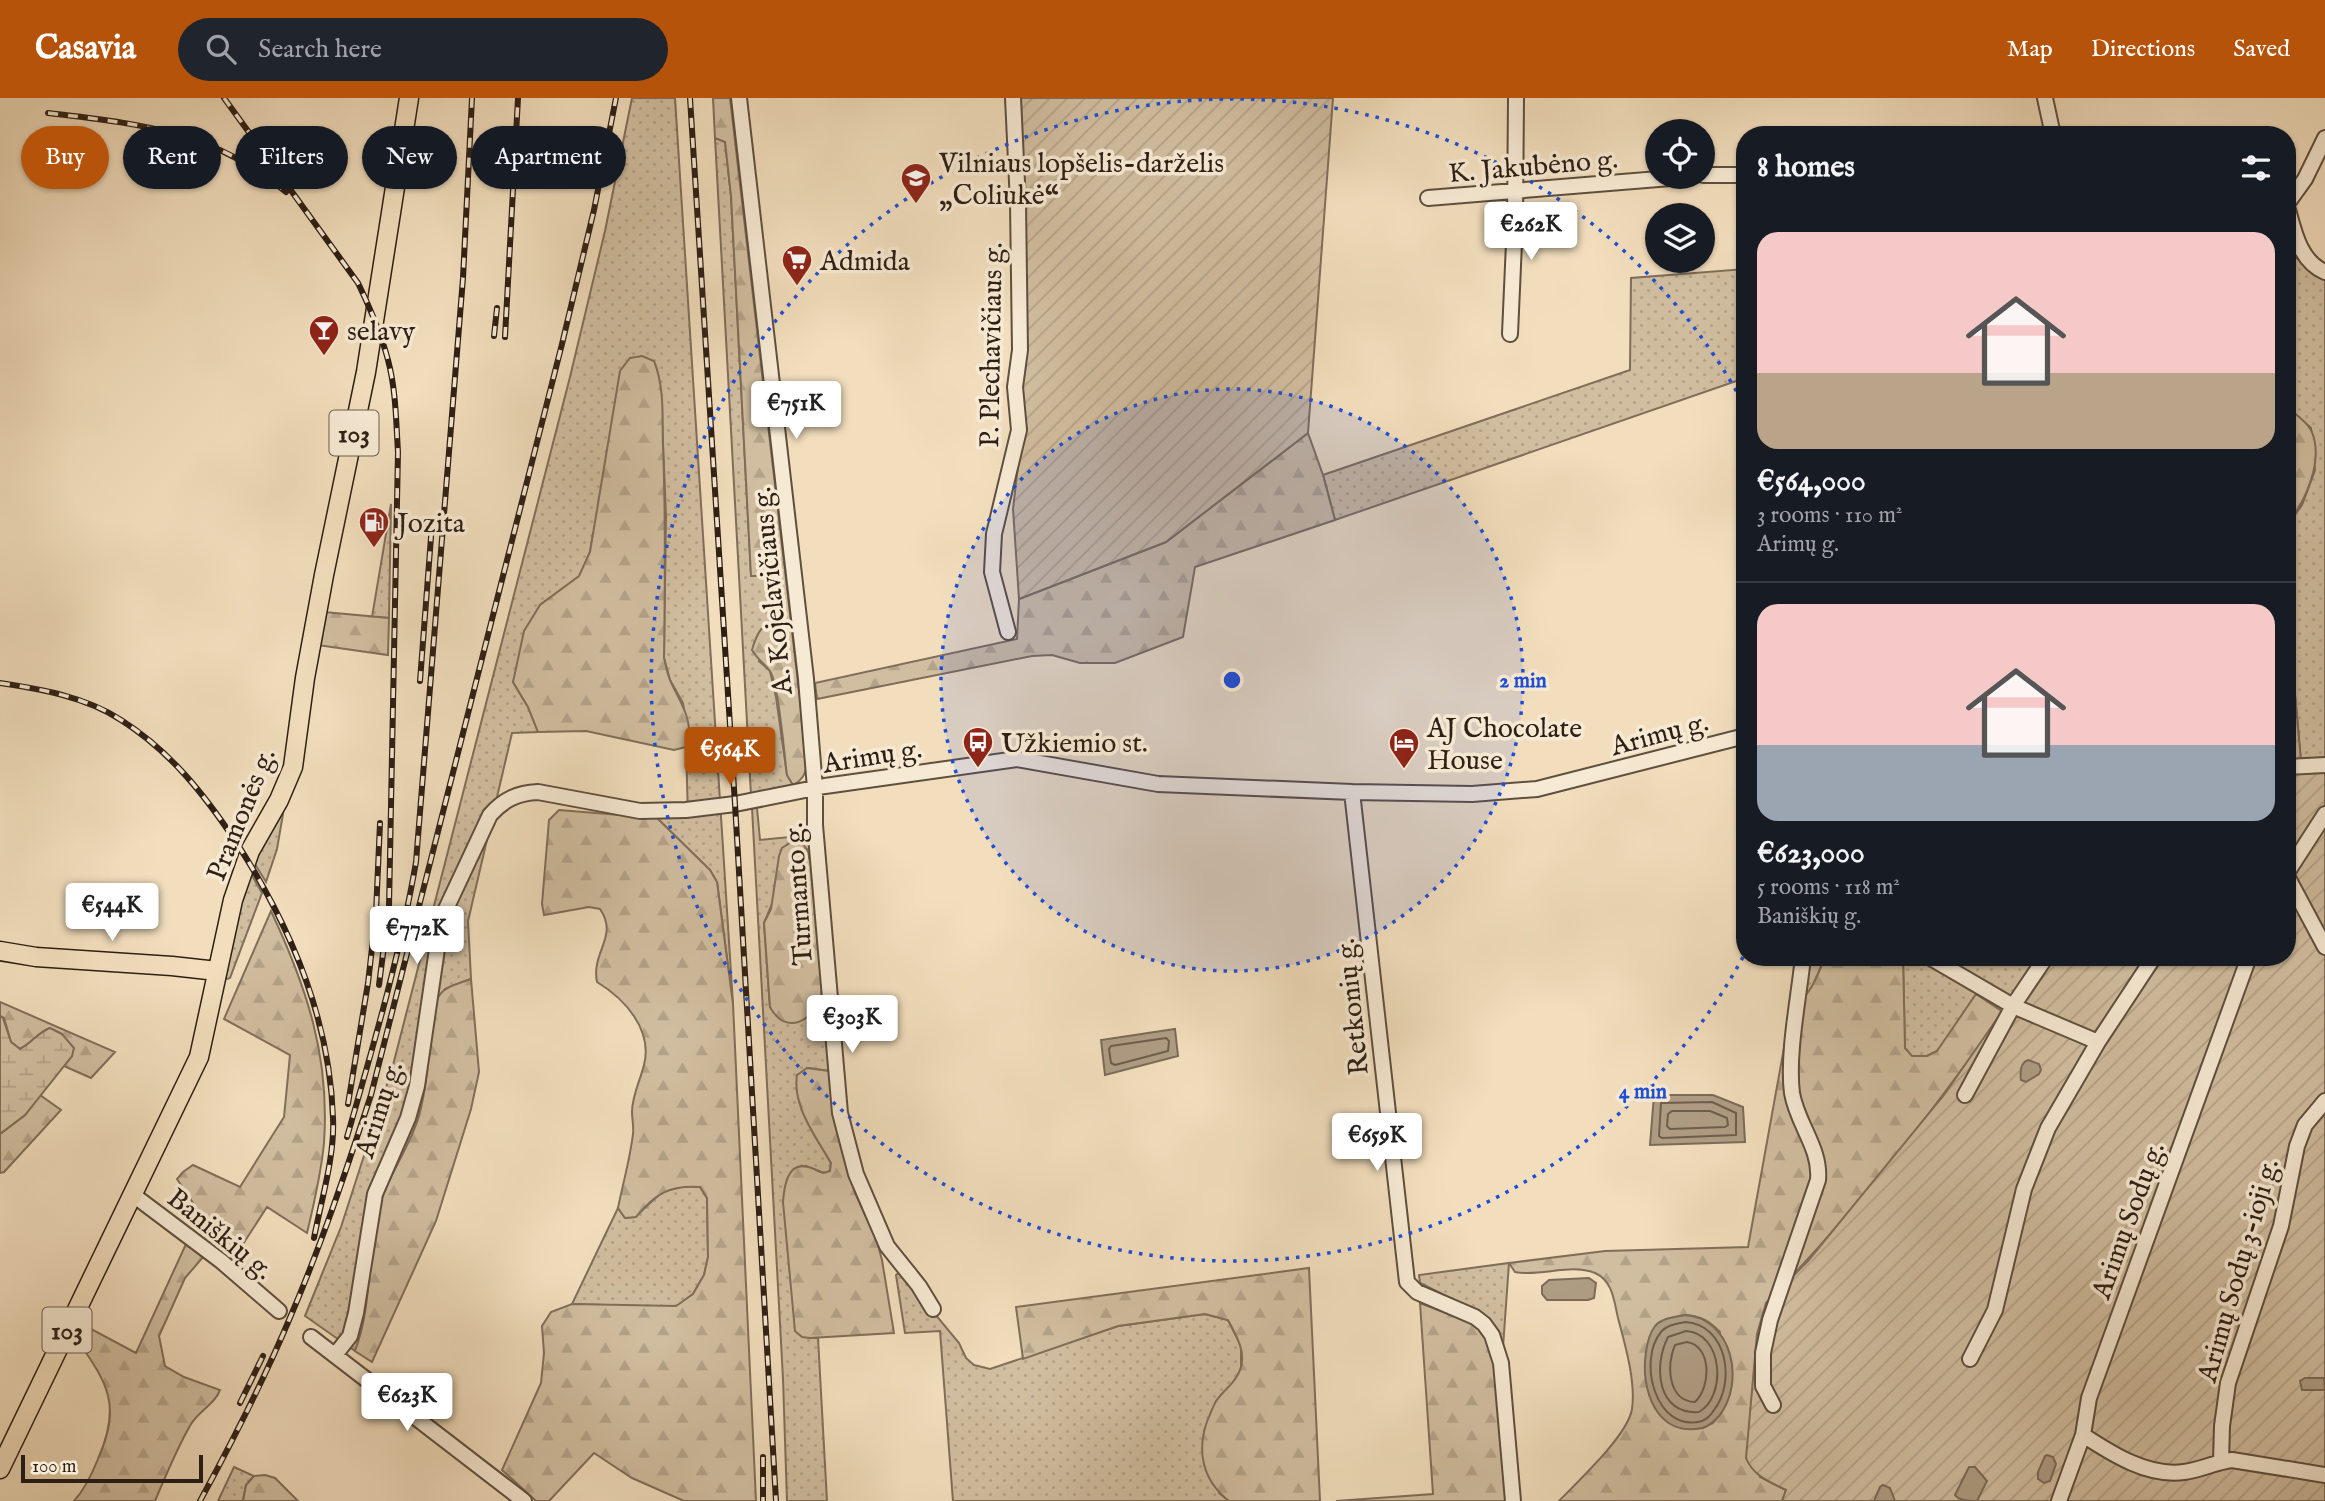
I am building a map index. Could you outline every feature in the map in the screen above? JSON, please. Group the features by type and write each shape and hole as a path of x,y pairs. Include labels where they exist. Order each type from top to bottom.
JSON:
{"main road":[{"name":"Pramonės g.","path":"0,1469 199,1057 233,900 245,864 293,767 305,678 364,382 409,98"},
{"path":"0,951 36,957 172,965 217,971"}],"street":[{"name":"A. Kojelavičiaus g.","path":"739,98 806,679 816,788"},
{"name":"P. Plechavičiaus g.","path":"1008,632 992,572 994,534 1019,430 1014,387 1020,350 1013,98"},
{"path":"1510,334 1516,98"},
{"path":"2045,98 2051,126"},
{"path":"2296,192 2325,138"},
{"path":"1715,175 1736,175"},
{"name":"K. Jakubėno g.","path":"1428,198 1645,180"},
{"path":"2296,235 2300,248 2308,259 2325,272"},
{"name":"Arimų g.","path":"335,1355 350,1336 375,1194 408,1118 417,1086 437,950 446,909 490,815 510,798 538,792 640,811 686,810 1017,759 1158,784 1472,794 1537,789 1736,738"},
{"path":"2296,767 2325,765"},
{"name":"Turmanto g.","path":"816,788 815,825 840,1113 856,1174 887,1246 919,1286 933,1309"},
{"name":"Retkonių g.","path":"1352,792 1407,1282 1417,1292 1475,1317 1492,1335 1501,1363 1513,1501"},
{"path":"2296,861 2325,814"},
{"path":"2296,892 2325,947"},
{"path":"1773,1405 1763,1386 1763,1353 1770,1320 1819,1170 1815,1152 1792,1095 1790,1071 1802,966"},
{"path":"1944,966 2013,1006 2098,1042"},
{"path":"1965,1095 2013,1006 2040,966"},
{"path":"1970,1360 1995,1310 2024,1189 2048,1128 2098,1042 2148,966"},
{"name":"Arimų Sodų g.","path":"2059,1501 2083,1435 2089,1398 2246,966"},
{"name":"Arimų Sodų 3-ioji g.","path":"2221,1461 2221,1426 2228,1383 2281,1226 2297,1146 2305,1125 2325,1101"},
{"name":"Baniškių g.","path":"132,1194 221,1261 279,1311"},
{"path":"312,1337 524,1501"},
{"path":"2083,1435 2108,1451 2143,1467 2170,1473 2188,1472 2221,1461 2245,1461 2325,1475"}],"green space":[{"path":"632,98 675,98 733,1004 717,882 710,870 657,818 688,816 686,747 689,739 683,703 670,680 664,658 666,516 661,396 593,534 590,552 580,576 540,605 513,682 528,707 538,732 512,733 468,921 471,979 445,989 433,1009 419,1115 355,1351 305,1316 341,1227 392,1069 570,377 614,189 626,189 626,128"},
{"path":"713,98 730,98 807,760 804,775 793,785 787,775 779,705 773,679 770,671 752,650 762,628 782,615 780,576 751,576 731,196 725,142 715,138"},
{"path":"1018,98 1333,98 1308,433 1166,542 1019,599 1013,509 1023,423 1020,401"},
{"path":"715,138 725,141 731,196 751,575 780,575 782,615 759,661 770,671 787,775 793,785 773,792 751,795"},
{"path":"2296,258 2325,276 2325,758 2301,761 2296,706 2296,513 2302,505 2315,470 2311,428 2296,415"},
{"path":"1736,270 1736,381 1335,520 1323,475 1630,370 1631,278"},
{"path":"642,356 654,361 658,371 662,404 664,658 689,729 686,747 674,750 586,731 538,732 528,707 513,682 524,631 540,605 579,576 590,552 620,371 630,358"},
{"path":"2296,415 2311,430 2316,454 2311,480 2296,511"},
{"path":"1308,433 1335,520 1195,567 1183,637 1115,663 1080,663 1052,655 1032,656 817,699 815,683 1017,639 1019,599 1166,542"},
{"path":"391,504 389,618 372,617"},
{"path":"324,612 389,618 388,655 317,645"},
{"path":"2296,706 2301,761 2325,758 2325,1501 1782,1501 1786,1490 1758,1474 1746,1458 1757,1334 1766,1303 1808,1261 1944,1095 2034,966 2296,966"},
{"path":"752,808 757,808 760,840 810,835 811,863 807,849 798,842 764,923 770,1007 818,1005 822,992 829,1071 807,1068 807,1120 831,1163 830,1171 824,1173 806,1166 810,1338 818,1338 827,1501 787,1501 783,1379"},
{"path":"559,810 657,818 710,870 717,882 733,1004 756,1501 684,1501 632,1478 594,1453 549,1501 536,1501 502,1470 541,1383 544,1353 542,1326 551,1312 572,1304 676,1306 693,1294 704,1275 708,1257 707,1198 700,1187 680,1188 664,1193 650,1202 636,1217 625,1218 618,1208 632,1143 633,1100 646,1052 640,1028 627,1007 597,982 596,971 607,928 600,909 589,907 544,915 542,904 549,820"},
{"path":"281,812 283,814 277,849 266,882 253,861"},
{"path":"793,841 804,845 811,863 822,992 813,1011 799,1022 792,1023 777,1016 770,1007 764,923 771,909 779,856 782,848"},
{"path":"249,870 262,893 230,978 227,979 223,977"},
{"path":"271,911 295,968 313,1024 323,1081 324,1143 307,1233 267,1207 232,1261 177,1179 193,1165 240,1187 284,1117 290,1055 224,1019"},
{"path":"1808,966 1821,966 1813,985 1804,1000"},
{"path":"1821,966 1903,966 1905,1048 1912,1056 1927,1056 1937,1051 1976,994 2003,1012 1948,1088 1861,1199 1766,1303 1760,1477 1786,1490 1782,1501 1559,1501 1602,1457 1629,1420 1633,1398 1629,1363 1612,1292 1606,1281 1595,1273 1576,1269 1515,1272 1509,1263 1605,1251 1748,1247 1791,1009 1808,992","holes":["1685,1315 1696,1317 1720,1332 1722,1412 1713,1423 1703,1428 1666,1319"]},
{"path":"1903,966 2034,966 2003,1012 1946,1040 1937,1051 1927,1056 1911,1056 1905,1048"},
{"path":"471,979 479,1072 471,1109 436,1221 372,1362 355,1351 367,1300 377,1214 419,1116 436,1001 447,988"},
{"path":"0,1002 115,1052 91,1078 64,1066 72,1056 62,1034 50,1028 20,1049 11,1042 4,1018 0,1016"},
{"path":"0,1016 11,1042 20,1049 50,1028 62,1034 74,1048 72,1056 25,1115 0,1134"},
{"path":"807,1068 829,1071 845,1159 855,1193 876,1238 882,1260 894,1333 810,1338 802,1337 795,1331 784,1190 788,1177 795,1168 808,1167 824,1173 830,1171 831,1163 806,1121 798,1098 797,1075"},
{"path":"40,1095 61,1110 4,1172 0,1173 0,1134 25,1115"},
{"path":"684,1186 700,1187 707,1198 708,1257 704,1275 693,1294 676,1307 572,1304 618,1208 625,1218 635,1217 662,1192"},
{"path":"186,1244 204,1256 185,1278 159,1336 165,1366 184,1377 220,1390 191,1424 155,1501 74,1501 88,1481 98,1459 109,1422 110,1407 95,1366 74,1335 80,1323 136,1353"},
{"path":"1509,1263 1503,1347 1479,1312 1420,1283 1419,1275"},
{"path":"1309,1268 1320,1501 1229,1501 1207,1474 1202,1453 1204,1431 1214,1404 1236,1379 1242,1364 1240,1344 1228,1320 1205,1314 1118,1326 1023,1359 1016,1307"},
{"path":"899,1273 959,1343 966,1358 974,1365 990,1369 1118,1326 1205,1314 1228,1320 1241,1346 1241,1369 1233,1383 1216,1401 1204,1431 1219,1493 1229,1501 953,1501 940,1331 905,1333 896,1275"},
{"path":"1420,1303 1477,1325 1487,1336 1493,1355 1508,1501 1336,1501 1433,1494"},
{"path":"234,1467 254,1476 246,1485 243,1501 218,1501"},
{"path":"254,1476 275,1478 298,1501 243,1501 246,1485"}],"water":[{"path":"1175,1029 1178,1056 1105,1075 1101,1040"},
{"path":"2028,1060 2039,1064 2041,1070 2026,1082 2021,1080 2021,1071 2023,1063"},
{"path":"1654,1095 1713,1095 1743,1107 1745,1142 1650,1145"},
{"path":"1589,1278 1596,1283 1594,1298 1547,1300 1542,1294 1542,1286 1549,1280"},
{"path":"1685,1315 1701,1319 1714,1327 1724,1339 1730,1354 1732,1386 1727,1402 1719,1416 1710,1425 1702,1428 1686,1429 1662,1418 1654,1407 1646,1380 1646,1352 1653,1329 1658,1323"},
{"path":"2305,1378 2324,1378 2325,1390 2302,1390 2300,1381"},
{"path":"2047,1455 2053,1457 2056,1464 2050,1481 2044,1483 2038,1479 2038,1472"},
{"path":"1969,1467 1975,1467 1987,1481 1977,1501 1962,1500 1955,1495"},
{"path":"1883,1485 1890,1488 1895,1501 1874,1501"}],"railway":[{"path":"224,98 358,283 382,340 393,383 398,452 389,907 379,985"},
{"path":"347,1137 394,966 416,862 463,278 472,98"},
{"path":"505,337 518,98"},
{"path":"200,1501 247,1412 301,1292 371,1095 562,344 594,210 616,98"},
{"path":"690,98 776,1501"},
{"path":"48,113 113,121 173,133 230,155 286,192"},
{"path":"494,336 497,308"},
{"path":"420,681 432,524"},
{"path":"0,683 47,691 93,705 139,732 198,790 256,874 290,939 304,974 324,1044 330,1081 332,1148 314,1238"},
{"path":"348,1104 368,983 376,913 380,823"},
{"path":"240,1403 263,1356"},
{"path":"763,1457 763,1501"}],"place":[{"name":"Vilniaus lopšelis-darželis „Coliukė“","path":"916,205"},
{"name":"Admida","path":"797,287"},
{"name":"selavy","path":"324,357"},
{"name":"Jozita","path":"374,549"},
{"name":"Užkiemio st.","path":"978,769"},
{"name":"AJ Chocolate House","path":"1404,770"}]}
